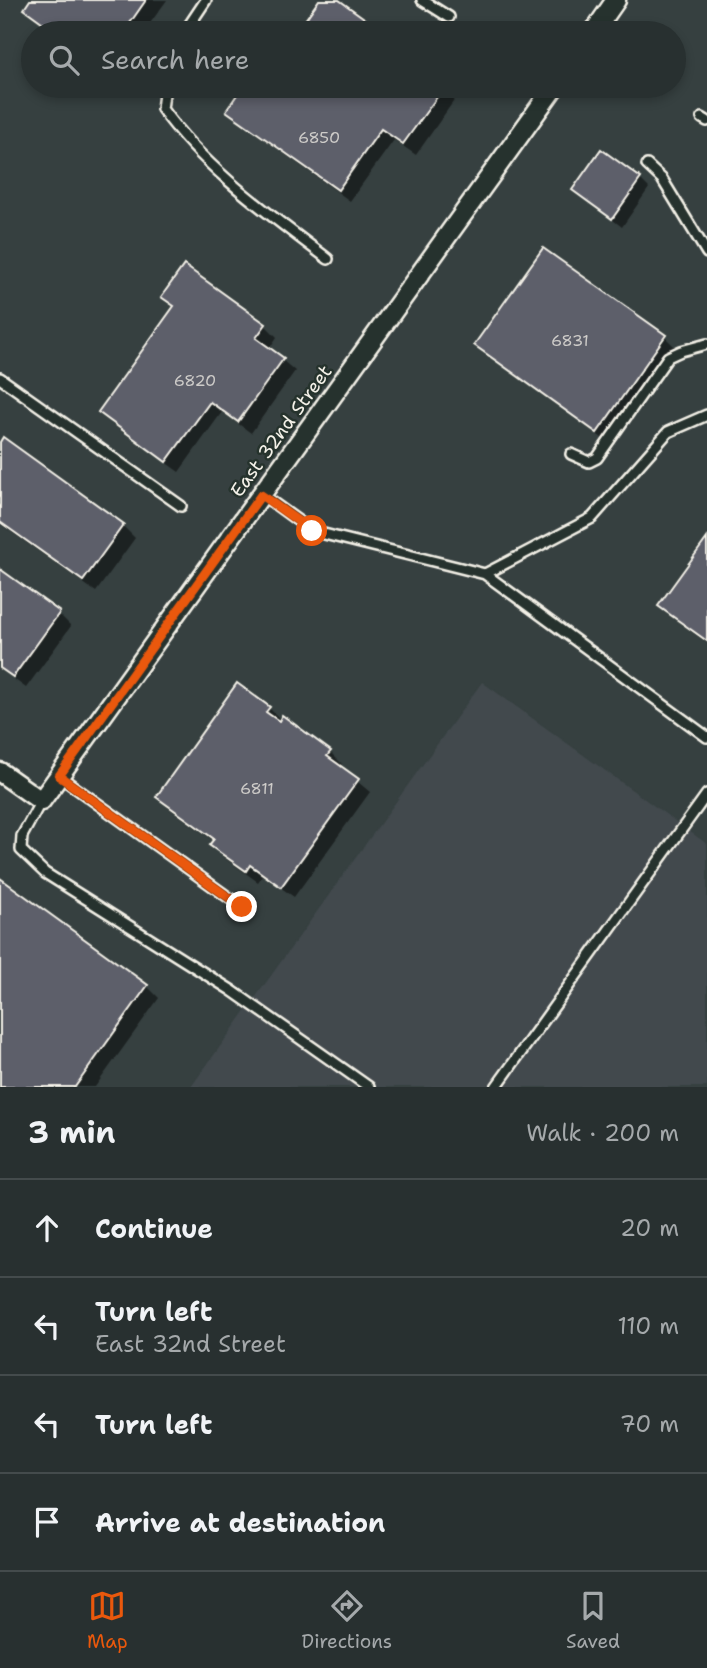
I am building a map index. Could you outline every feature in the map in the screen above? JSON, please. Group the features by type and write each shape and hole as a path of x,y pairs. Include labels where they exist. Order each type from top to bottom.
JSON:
{"street":[{"path":"602,21 617,0"},
{"name":"East 32nd Street","path":"41,801 546,98"},
{"path":"0,772 41,801"}],"lane":[{"path":"192,21 206,0"},
{"path":"422,0 449,17"},
{"path":"163,98 162,109 184,139 251,201 328,259"},
{"path":"647,165 662,179 707,253"},
{"path":"571,454 589,462 597,458 668,357 707,345"},
{"path":"0,378 181,506"},
{"path":"485,574 592,518 668,432 707,415"},
{"path":"261,495 312,531 485,574 707,737"},
{"path":"59,776 242,907"},
{"path":"496,1087 707,794"},
{"path":"41,801 22,836 21,850 45,873 231,990 369,1087"}],"shaded area":[{"path":"482,682 707,844 707,1087 191,1087"}],"building":[{"path":"30,0 146,0 131,21 40,21 24,9"},
{"path":"319,0 339,0 368,21 304,21"},
{"path":"235,98 436,98 403,144 381,129 338,190 226,111"},
{"path":"601,149 641,178 612,219 572,190"},
{"path":"543,248 666,335 597,433 474,345"},
{"path":"184,265 266,324 256,338 284,358 238,422 210,402 166,462 98,412 174,306 161,297"},
{"path":"3,437 124,524 83,581 0,522 0,442"},
{"path":"707,538 707,641 658,606"},
{"path":"0,569 60,612 13,677 0,668"},
{"path":"237,683 270,707 266,712 279,721 282,715 331,751 327,756 359,779 281,887 250,865 246,871 209,845 214,839 156,797"},
{"path":"0,878 148,985 75,1087 0,1087"}],"route":[{"path":"242,907 59,776 261,495 312,531"}]}
